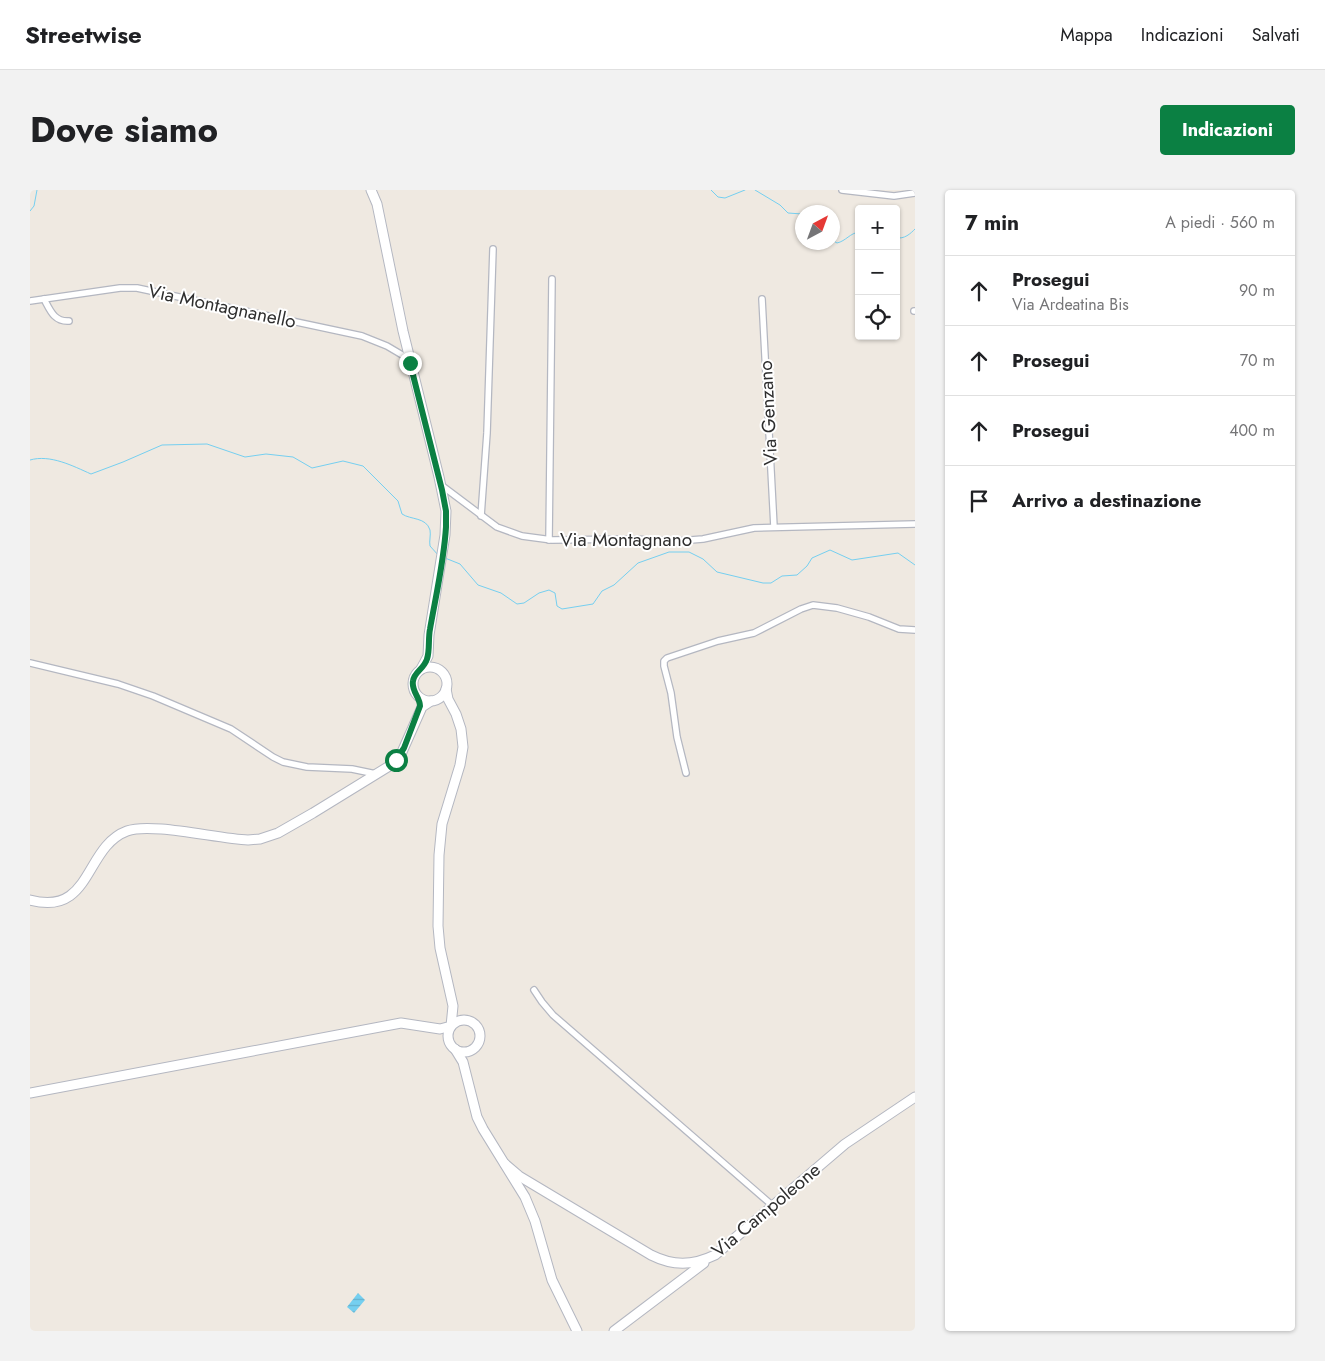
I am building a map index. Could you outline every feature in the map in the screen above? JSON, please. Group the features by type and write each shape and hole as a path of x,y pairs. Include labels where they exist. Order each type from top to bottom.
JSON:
{"street":[{"path":"371,190 378,204 409,358 441,485 446,518 427,660 415,675 412,684 420,703 419,712"},
{"path":"842,190 894,196 915,193"},
{"path":"482,516 487,433 493,249"},
{"path":"549,540 552,280"},
{"name":"Via Montagnanello","path":"30,301 117,288 137,288 362,336 383,343 409,358"},
{"path":"44,299 55,317 69,321"},
{"name":"Via Genzano","path":"762,299 774,527"},
{"name":"Via Montagnano","path":"441,485 493,524 510,532 549,540 632,539 678,541 707,538 750,528 915,524"},
{"path":"686,773 677,740 671,693 664,666 664,661 667,658 718,641 754,632 813,605 860,614 901,630 915,630"},
{"path":"428,648 430,659 445,675 448,699 461,729 462,757 442,824 439,855 438,914 440,948 452,999 453,1017 448,1038"},
{"path":"30,663 118,684 153,696 231,729 283,762 307,766 352,769 377,774"},
{"path":"421,669 430,667 438,669"},
{"path":"30,900 48,903 71,897 80,888 109,844 128,830 154,829 242,840 260,839 287,828 394,763 419,712 424,705 441,697 446,689"},
{"path":"418,696 422,699 434,701 445,700 452,705"},
{"path":"534,990 553,1015 772,1206"},
{"path":"452,999 460,1014 472,1021 478,1028 480,1037 478,1045 470,1051 466,1060 465,1072"},
{"path":"30,1094 401,1023 443,1029 451,1026 458,1020 468,1020"},
{"path":"433,1029 448,1038 451,1046 461,1058 468,1090 477,1117 529,1205 552,1280 577,1330"},
{"path":"455,1049 465,1052 470,1051"},
{"name":"Via Campoleone","path":"505,1164 519,1176 655,1257 671,1263 688,1264 701,1262 715,1255 845,1144 915,1097"},
{"path":"614,1331 715,1255"}],"water":[{"path":"358,1293 365,1300 354,1313 347,1307"}],"waterway":[{"path":"30,211 34,206 37,190"},
{"path":"711,190 718,197 725,198 745,190"},
{"path":"755,190 780,205 788,213 795,214"},
{"path":"900,238 905,237 915,229"},
{"path":"840,242 855,233"},
{"path":"30,460 53,460 69,464 91,474 162,445 207,444 245,457 266,454 293,457 312,468 343,461 363,466 398,501 402,514 425,523 430,530 430,546 439,556"},
{"path":"445,558 460,564 478,585 501,593 517,604 524,603 539,593 549,590 555,593 557,606 562,609 593,604 602,591 614,585 638,563 669,552 689,552 703,559 717,572 763,583 771,583 782,576 797,575 807,566 812,558 830,550 852,560 898,553 915,565"}],"route":[{"path":"396,760 404,748 419,712 420,700 412,684 415,675 426,663 428,656 429,635 446,527 445,502 410,363"}]}
